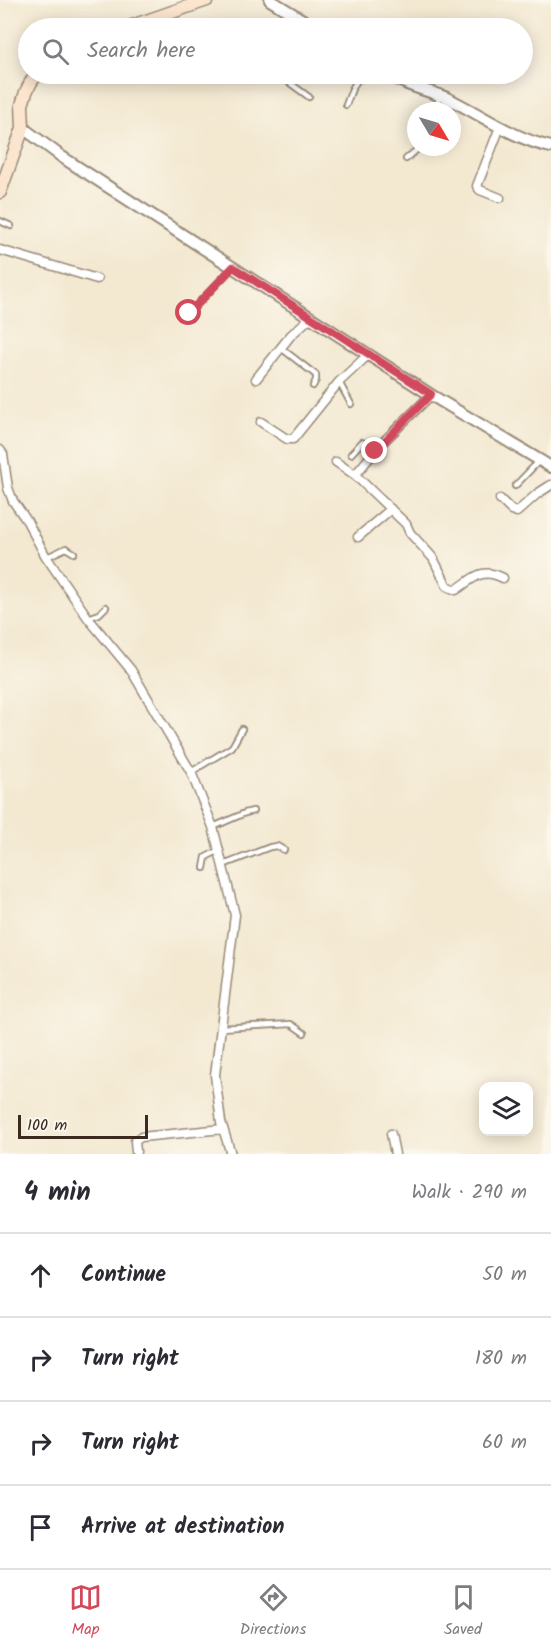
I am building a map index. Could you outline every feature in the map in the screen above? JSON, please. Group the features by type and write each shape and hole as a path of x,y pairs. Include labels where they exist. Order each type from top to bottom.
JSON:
{"main road":[{"path":"158,18 207,0"},
{"path":"0,192 22,128 22,105 30,84"}],"street":[{"path":"270,0 299,18"},
{"path":"408,84 440,96 500,127 551,147"},
{"path":"500,127 477,186 480,190 500,198"},
{"path":"22,128 62,157 431,394 551,467"},
{"path":"0,250 97,279"},
{"path":"256,379 291,335 311,317"},
{"path":"261,422 286,439 292,439 339,382 369,354"},
{"path":"355,475 375,451 431,394"},
{"path":"0,450 3,454 8,488 13,501 88,618 131,670 190,772 213,827 235,921 215,1075 223,1129 231,1154"},
{"path":"336,462 355,475 406,524 410,533 432,558 447,586 451,589 456,590 481,573 488,572 503,578"},
{"path":"500,499 511,510 517,512 551,485"},
{"path":"358,537 391,509"},
{"path":"136,1152 135,1141 141,1137 223,1129"},
{"path":"391,1134 394,1154"}],"lane":[{"path":"291,84 309,97"},
{"path":"346,105 355,84"},
{"path":"438,102 440,96"},
{"path":"406,159 410,156"},
{"path":"0,221 11,226"},
{"path":"189,313 233,267"},
{"path":"281,348 316,375 313,386"},
{"path":"339,382 351,404"},
{"path":"351,454 362,442 375,451"},
{"path":"515,486 540,460"},
{"path":"47,557 66,548 74,553"},
{"path":"88,618 99,614 106,607"},
{"path":"190,772 232,747 242,729"},
{"path":"213,827 253,811"},
{"path":"223,865 270,847 277,846 284,850"},
{"path":"204,868 206,857 218,851"},
{"path":"221,1028 291,1024 304,1033"}],"route":[{"path":"189,313 233,267 431,394 375,451"}]}
